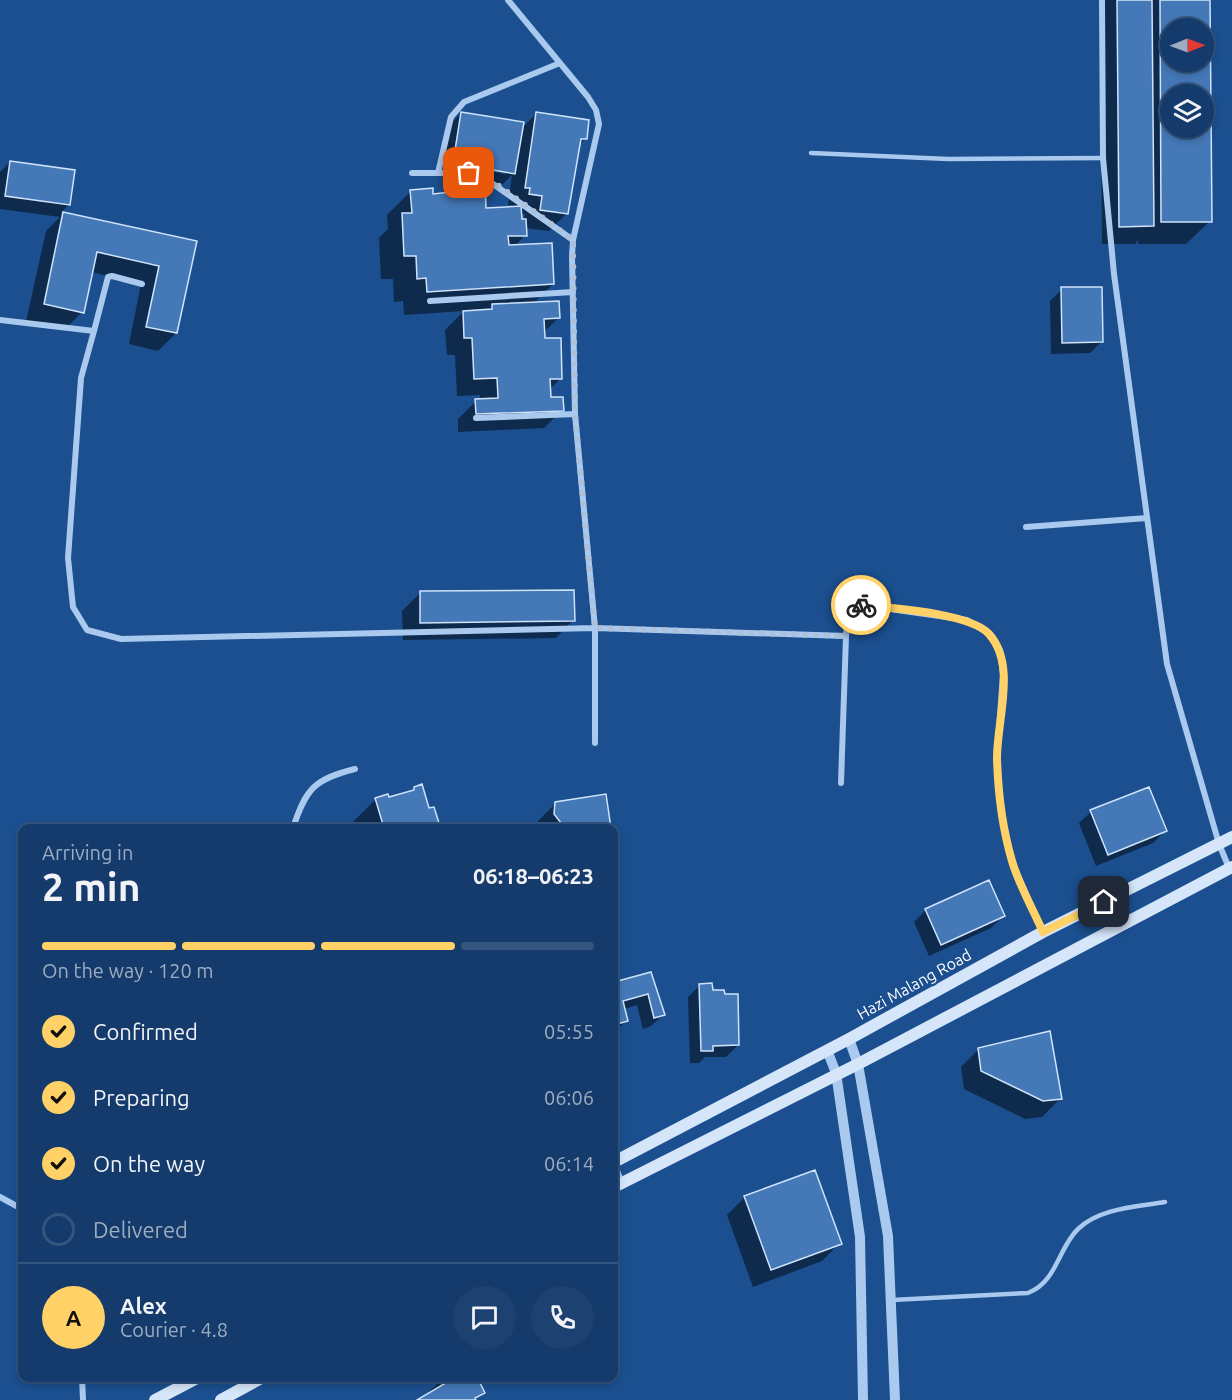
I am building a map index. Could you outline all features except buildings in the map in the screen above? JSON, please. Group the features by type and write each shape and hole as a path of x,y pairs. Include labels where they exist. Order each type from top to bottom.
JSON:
{"main road":[{"name":"Hazi Malang Road","path":"618,1160 849,1039 1043,932 1232,837"},
{"path":"618,1185 836,1073 858,1064 1231,868"},
{"path":"155,1400 189,1382"},
{"path":"221,1400 254,1382"}],"street":[{"path":"507,0 596,110 599,124 573,240 575,414 595,628 595,743"},
{"path":"1102,0 1103,158 1114,274 1167,664 1219,844 1231,868"},
{"path":"438,173 455,109 464,102 560,63"},
{"path":"412,173 469,173 483,177 573,240"},
{"path":"142,284 108,277 81,378 68,558 73,607 87,630 121,639 595,628 846,636"},
{"path":"430,301 573,292"},
{"path":"0,320 94,331"},
{"path":"476,418 575,414"},
{"path":"1026,527 1147,518"},
{"path":"841,783 846,636 848,617 853,607 862,605 967,620 987,632 1000,650 1003,674 997,756 1000,813 1012,863 1043,932"},
{"path":"294,824 300,807 320,780 355,769"},
{"path":"849,1039 858,1064 888,1236 895,1400"},
{"path":"827,1050 836,1073 860,1237 862,1400"},
{"path":"0,1197 18,1207"},
{"path":"82,1382 83,1400"}],"lane":[{"path":"811,153 948,159 1103,158"},
{"path":"891,1300 1028,1293 1039,1289 1050,1276 1077,1230 1099,1215 1165,1202"}],"way so far":[{"path":"469,173 495,183 573,240 575,414 595,628 846,636 848,617 853,607 861,605"}],"route":[{"path":"861,605 967,620 987,632 1000,650 1003,674 997,756 1000,813 1012,863 1043,932 1104,902"}]}
